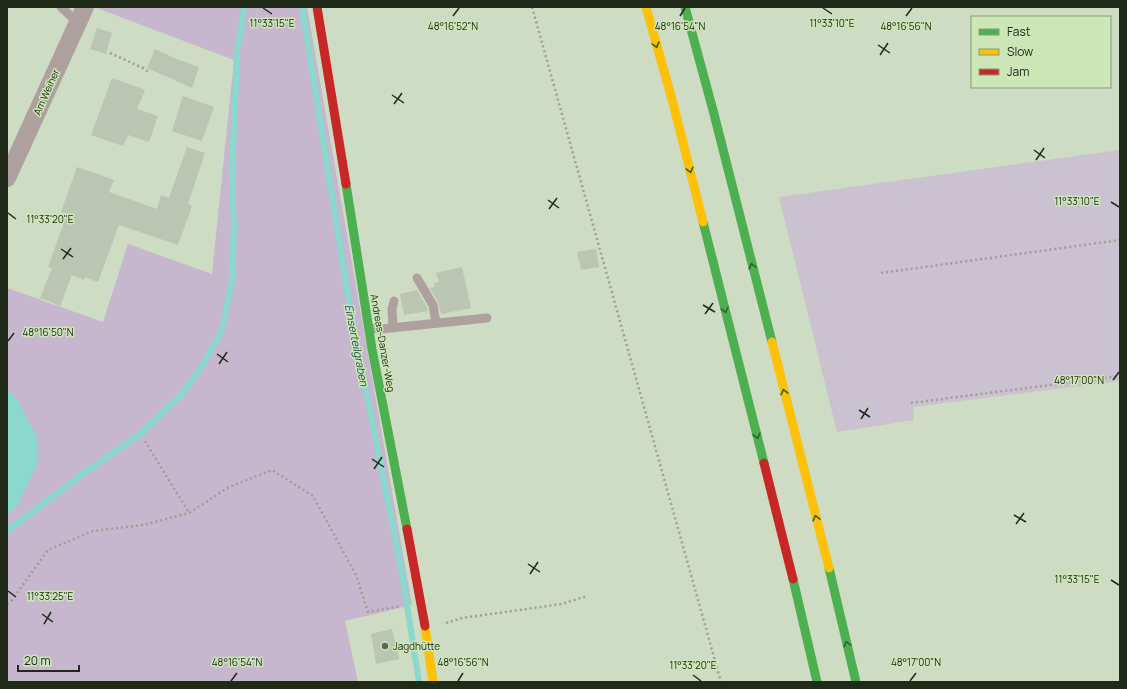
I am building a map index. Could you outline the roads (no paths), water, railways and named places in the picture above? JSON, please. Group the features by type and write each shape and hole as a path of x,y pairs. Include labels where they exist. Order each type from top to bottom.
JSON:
{"main road":[{"name":"Andreas-Danzer-Weg","path":"317,7 369,328 426,630 433,682"},
{"path":"646,7 787,553 817,682"},
{"path":"685,7 714,114 822,541 856,682"}],"street":[{"name":"Am Weiher","path":"7,178 81,15"}],"lane":[{"path":"61,7 81,15"},
{"path":"417,278 433,305 436,323"},
{"path":"393,328 392,308 394,301"},
{"path":"369,328 393,328 487,318"}],"water":[{"path":"7,390 17,399 37,437 37,464 17,506 7,515"}],"waterway":[{"path":"7,531 88,470 139,435 181,395 202,366 222,330 232,279 234,226 232,173 237,53 244,7"},
{"name":"Einserteilgraben","path":"302,7 351,315 402,573 419,682"}],"place":[{"name":"Jagdhütte","path":"385,646"}]}
